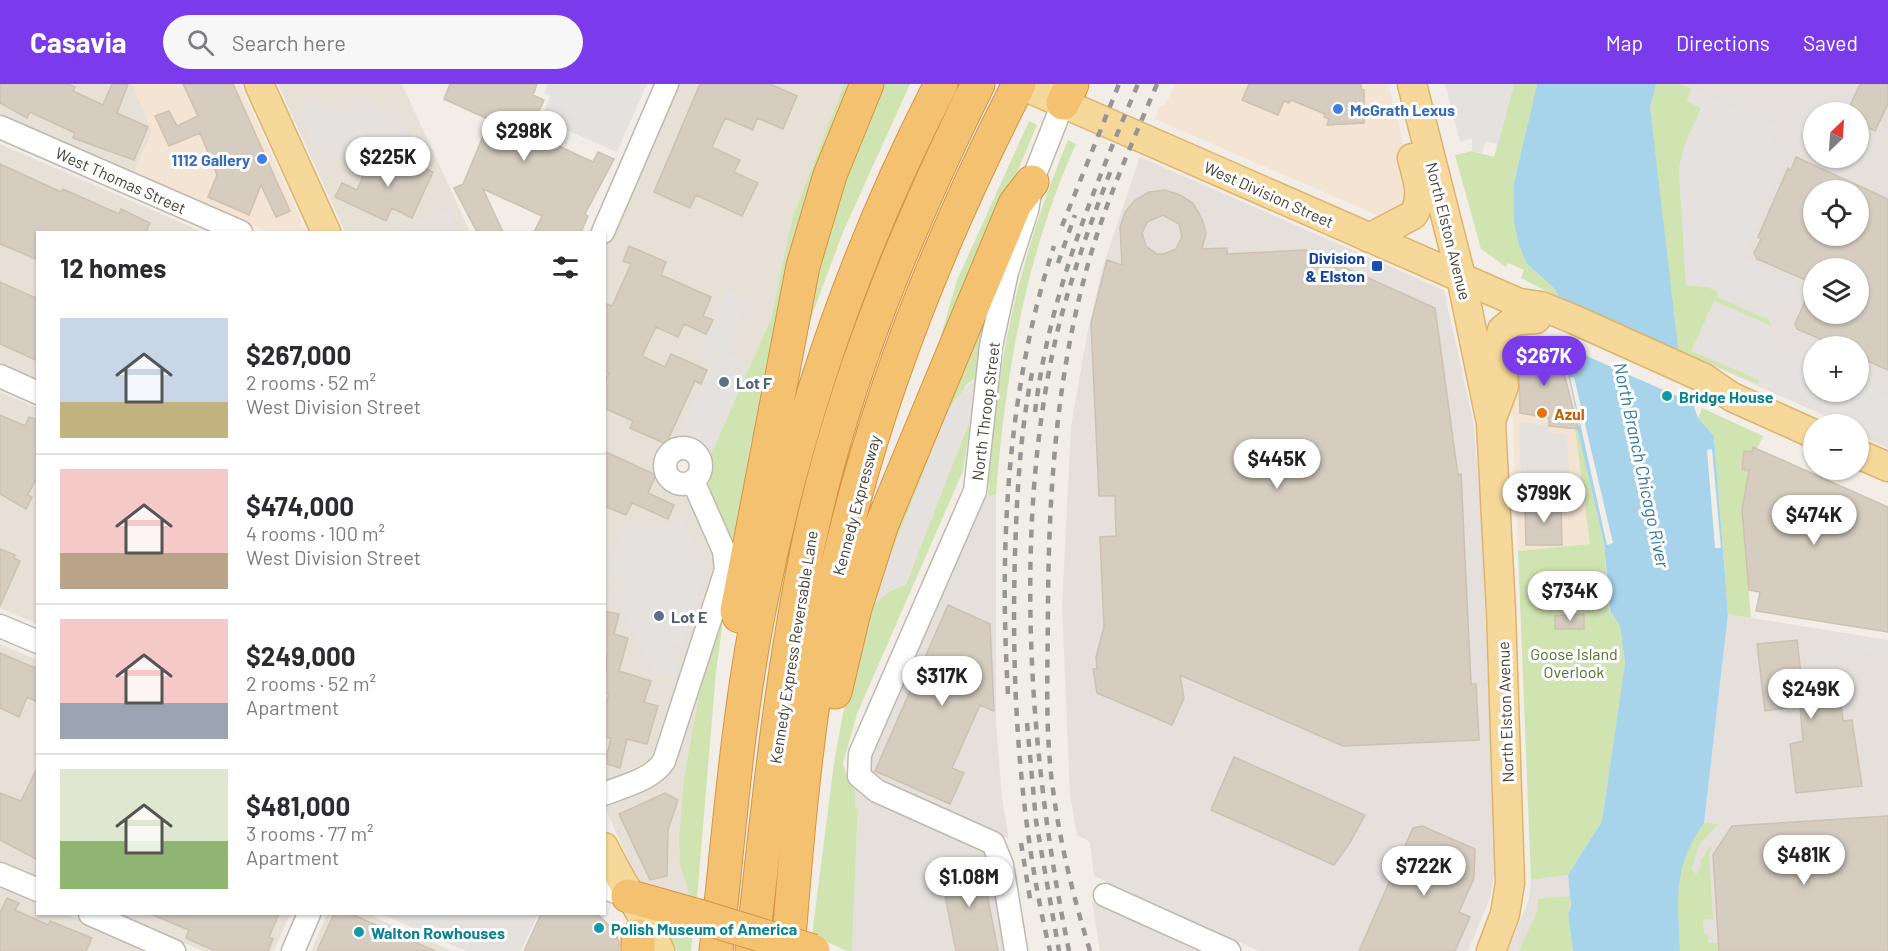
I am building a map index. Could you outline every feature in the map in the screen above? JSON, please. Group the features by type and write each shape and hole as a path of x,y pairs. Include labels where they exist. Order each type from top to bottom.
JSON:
{"highway":[{"path":"752,648 737,611 796,300 816,216 867,84"},
{"path":"716,951 752,648 770,558 812,401 863,257 918,128 941,84"},
{"name":"Kennedy Express Reversable Lane","path":"752,951 779,713 807,550 823,486 851,389 889,283 949,142 978,84"},
{"name":"Kennedy Expressway","path":"788,951 795,858 809,730 824,637 860,477 918,304 982,156 1019,84"},
{"path":"795,858 822,794 837,682 855,608 882,524 1015,204 1032,182"},
{"path":"616,892 813,951"}],"main road":[{"path":"259,84 326,231"},
{"name":"West Division Street","path":"1019,84 1067,94 1528,311 1541,306 1569,326 1670,371 1704,378 1732,397 1803,429"},
{"name":"North Elston Avenue","path":"1412,84 1461,278 1491,423 1501,611 1510,884 1505,914 1491,951"},
{"path":"1369,238 1413,215 1417,210 1420,193 1410,147 1421,119"},
{"path":"1491,423 1504,386 1498,343 1502,330 1528,311"},
{"path":"1869,458 1888,466"},
{"path":"606,854 616,892 645,947"}],"street":[{"path":"603,231 667,84"},
{"name":"North Throop Street","path":"1016,951 1000,859 993,843 877,791 859,776 860,754 975,490 991,346 1007,272 1027,210 1032,182 1067,94"},
{"name":"West Thomas Street","path":"0,127 239,231"},
{"path":"0,376 36,392"},
{"path":"606,793 651,774 659,769 664,761 726,570 724,551 693,481"},
{"path":"0,626 36,641"},
{"path":"0,874 36,889"},
{"path":"1105,895 1229,951"},
{"path":"92,915 174,951"},
{"path":"293,951 309,915"}],"shaded area":[{"path":"0,84 132,84 152,131 134,173 0,114"},
{"path":"132,84 240,84 306,231 267,231 134,173 152,131"},
{"path":"278,84 402,84 470,231 345,231"},
{"path":"548,84 647,84 617,152 541,119 551,96 544,93"},
{"path":"676,84 844,84 792,219 771,319 708,462 701,453 686,445 670,450 665,460 664,472 686,496 718,564 657,754 650,760 606,782 606,232"},
{"path":"1175,84 1388,84 1416,192 1416,201 1386,219 1155,119 1161,105 1165,106"},
{"path":"1445,84 1514,84 1498,144 1486,141 1482,153 1472,151 1472,138 1460,142"},
{"path":"1656,84 1888,84 1888,448 1869,439 1869,414 1821,414 1677,350 1650,107"},
{"path":"1692,89 1777,127 1769,146 1788,154 1743,257 1799,282 1792,300 1771,290 1761,310 1707,287 1686,285 1679,169 1684,146 1701,108 1687,101"},
{"path":"308,98 348,117 357,99 410,125 398,150 382,143 376,156 349,143 341,158 311,144 300,113"},
{"path":"0,144 201,231 36,231 36,379 0,363"},
{"path":"1140,157 1444,290 1473,420 1480,496 1496,865 1490,898 1468,951 1259,951 1094,876 1090,842 1077,835 1070,795 1062,607 1071,426 1087,335 1102,269"},
{"path":"448,209 458,231 396,231"},
{"name":"Lot F","path":"727,289 749,299 726,352 751,363 714,448 678,433 712,362 698,355"},
{"path":"1714,301 1771,326 1765,340 1803,357 1803,402 1869,402 1869,388 1888,397 1888,442 1869,433 1869,414 1826,414 1758,384 1759,380 1691,351"},
{"path":"1531,331 1566,348 1564,354 1604,543 1518,551 1509,335"},
{"path":"977,377 970,427 967,427 906,584 890,591 869,608 886,548 893,549 947,412 957,397"},
{"path":"0,392 36,408 36,624 0,608"},
{"path":"1519,422 1549,426 1548,432 1567,435 1570,501 1522,502"},
{"path":"983,495 996,495 996,724 1002,798 1009,839 870,777 867,765"},
{"name":"Lot E","path":"629,518 652,529 681,518 706,571 682,647 668,644 675,660 680,662 675,676 664,673 655,677 613,588 624,579 608,568"},
{"path":"1728,614 1888,640 1888,951 1680,951 1690,843 1704,823"},
{"path":"1838,634 1888,643 1888,656 1835,646"},
{"path":"0,644 36,660 36,879 0,863"},
{"path":"705,660 684,778 690,895 697,898 696,905 649,890 638,881 606,810 606,799 661,775"},
{"path":"855,789 990,848 1007,951 852,951 858,808 855,807"},
{"path":"1568,875 1571,905 1568,914 1573,951 1507,951 1529,900 1531,880"},
{"path":"0,885 36,901 36,915 68,915 151,951 0,951"},
{"path":"1092,901 1207,951 1100,951"},
{"path":"119,915 290,915 274,951 203,951"},
{"name":"Walton Rowhouses","path":"327,915 375,915 374,917 452,951 311,951"},
{"path":"383,915 538,915 521,951 466,951"}],"green space":[{"path":"844,84 855,84 757,441 751,441 734,556 712,498 705,467 771,319 792,219"},
{"path":"879,84 910,84 843,232 794,364 805,292"},
{"path":"1514,84 1537,84 1514,182 1527,264 1555,289 1559,298 1521,278 1524,270 1508,263 1506,267 1481,249 1455,155 1472,151 1494,157"},
{"path":"1656,84 1680,84 1692,89 1687,101 1702,108 1684,146 1679,169 1686,285 1707,287 1718,291 1717,297 1769,320 1771,326 1714,301 1760,380 1758,384 1677,350 1650,107"},
{"path":"1029,121 1037,125 944,345 939,343 957,280"},
{"path":"1068,140 1076,144 1044,228 1031,272 1012,360 996,495 988,495 996,402 1012,314 1036,227"},
{"path":"994,290 977,377 966,385 893,550 886,548"},
{"path":"1702,408 1763,436 1757,449 1753,447 1752,452 1744,451 1742,468 1749,470 1742,510 1751,618 1728,614 1714,436 1698,418"},
{"path":"967,427 970,427 963,471 857,714 843,763 849,783 855,789 855,807 858,808 852,951 847,951 812,935 834,763 850,675 869,608 890,591 906,584"},
{"name":"Goose Island Overlook","path":"1575,428 1577,428 1604,543 1609,610 1620,626 1625,664 1602,821 1568,875 1531,880 1518,551 1590,544"},
{"path":"728,585 716,672 697,898 690,896 680,865 679,840 684,778 706,655"},
{"path":"1704,823 1718,824 1699,845 1692,868 1696,875 1702,864 1700,862 1710,846 1712,848 1709,854 1713,919 1703,920 1704,933 1708,934 1709,943 1718,943 1719,951 1680,951 1678,900 1681,870 1693,839"},
{"path":"1571,896 1568,914 1573,951 1519,951 1538,909 1538,899"},
{"path":"662,921 694,925 691,951 677,951 667,933 667,926 664,926"}],"water":[{"name":"North Branch Chicago River","path":"1537,84 1656,84 1650,107 1678,347 1660,388 1693,404 1698,418 1714,436 1728,614 1704,823 1686,855 1679,884 1680,951 1573,951 1568,914 1571,905 1568,875 1602,821 1625,663 1620,626 1610,611 1604,543 1577,428 1579,425 1566,365 1562,363 1583,309 1559,298 1555,289 1527,264 1519,245 1514,221 1514,182"}],"pier":[{"path":"1578,306 1679,351 1661,389 1564,346 1579,310"},
{"path":"1570,377 1574,377 1613,543 1607,545"},
{"path":"1712,449 1721,548 1715,548 1707,450"}],"building":[{"path":"0,84 68,84 75,87 73,91 103,105 112,84 128,84 117,113 148,127 134,160 73,138 75,133 30,112 27,118 0,103"},
{"path":"183,84 233,84 290,211 276,217 261,185 249,215 208,197 217,175 200,133 169,146 155,116 169,111 177,126 198,116"},
{"path":"450,84 537,84 533,95 544,100 533,124 554,134 550,142 593,162 598,152 614,159 585,214 588,216 581,231 534,231 542,216 483,189 503,231 476,231 454,188 463,184 490,120 444,99"},
{"path":"700,84 770,84 797,96 783,129 757,118 753,130 725,118 712,147 740,160 734,172 758,183 742,216 696,195 690,208 654,192"},
{"name":"McGrath Lexus","path":"1249,84 1361,84 1361,89 1364,90 1364,123 1327,125 1329,119 1324,117 1325,114 1291,100 1289,103 1284,101 1278,115 1242,100"},
{"path":"1860,84 1888,84 1888,104 1875,131 1869,128 1869,102 1852,102"},
{"path":"397,156 433,172 412,218 392,208 386,221 335,197 342,183 357,190 371,158 392,167"},
{"path":"1796,157 1803,160 1803,168 1820,168 1846,180 1803,180 1803,246 1869,246 1869,190 1888,199 1888,370 1869,362 1869,336 1813,336 1797,329 1795,324 1803,306 1803,324 1869,324 1869,258 1803,258 1803,279 1757,259 1754,253 1761,239 1758,237 1788,168 1791,170"},
{"path":"0,164 61,192 63,189 119,214 121,209 150,223 146,231 36,231 36,259 0,244"},
{"path":"1165,190 1193,203 1202,219 1206,233 1202,249 1227,248 1227,254 1306,250 1435,308 1458,475 1461,474 1471,684 1476,684 1479,740 1343,746 1180,675 1184,698 1172,725 1097,693 1093,669 1097,669 1096,657 1104,627 1100,537 1116,536 1115,496 1099,496 1091,323 1107,260 1122,265 1120,227 1125,212 1134,201 1149,192","holes":["1163,215 1179,224 1182,237 1176,249 1157,254 1146,246 1142,233 1147,222"]},
{"path":"629,246 666,262 661,275 711,297 703,316 713,320 706,334 684,324 678,337 656,327 642,356 665,367 671,354 707,370 701,384 695,381 666,444 630,428 633,421 606,409 606,378 609,373 606,372 606,304 612,306 631,264 623,261"},
{"path":"0,282 36,298 36,360 0,344"},
{"path":"1518,339 1552,347 1549,367 1563,369 1578,429 1549,426 1549,418 1520,413"},
{"path":"0,415 25,426 29,417 36,419 36,479 28,495 32,497 26,509 0,494"},
{"path":"1753,447 1803,469 1803,480 1827,480 1888,507 1888,632 1756,611 1760,592 1749,590 1742,510 1749,470 1742,469 1744,451 1752,452"},
{"path":"606,452 656,475 648,493 674,505 668,519 632,503 626,515 606,507"},
{"path":"1525,504 1561,504 1562,545 1526,545"},
{"path":"0,549 15,555 14,558 20,561 0,606"},
{"path":"948,605 990,624 994,711 980,705 952,768 964,773 950,804 875,771"},
{"path":"606,611 619,614 614,634 628,638 619,671 651,681 644,702 658,706 647,744 627,739 620,768 606,763 611,738 606,737 606,704 609,694 606,693"},
{"path":"1584,614 1584,629 1555,629 1555,616"},
{"path":"1797,640 1801,675 1837,671 1843,721 1852,720 1862,786 1796,793 1790,744 1803,741 1800,706 1765,711 1757,644"},
{"path":"0,653 36,668 36,701 27,697 19,717 0,708"},
{"path":"1234,757 1365,815 1334,865 1211,810"},
{"path":"36,770 36,859 0,840 0,793 21,801"},
{"path":"665,793 678,800 668,830 667,876 650,880 619,814"},
{"path":"1888,816 1888,951 1719,951 1713,855 1732,826"},
{"path":"1422,826 1475,849 1474,878 1459,912 1470,917 1455,951 1359,951 1413,828"},
{"path":"981,862 998,951 956,951 940,870"},
{"path":"7,898 19,903 15,910 48,925 50,921 92,938 86,951 0,951 0,913"},
{"path":"152,915 279,915 269,937 273,939 268,951 215,951 186,938 189,930"},
{"name":"Walton Rowhouses","path":"334,915 353,915 435,951 317,951"},
{"path":"541,915 599,916 614,930 619,942 619,951 524,951"}],"railway":[{"path":"1062,226 1119,84"},
{"path":"1035,412 1042,369 1062,285 1089,204 1138,84"},
{"path":"1090,951 1062,842 1049,753 1048,602 1052,480 1067,359 1084,279 1107,205 1157,84"},
{"path":"1069,951 1055,877 1036,722 1031,642 1030,562 1034,484 1043,407 1057,333 1081,251 1111,170"},
{"path":"1058,263 1075,215"},
{"path":"1008,694 1005,581 1010,467 1016,411 1026,355 1038,300 1054,246"},
{"path":"1032,373 1018,486 1014,654 1024,804 1039,902 1050,951"},
{"path":"1027,723 1036,821 1059,951"},
{"path":"1021,843 1031,905"}],"place":[{"name":"McGrath Lexus","path":"1338,109"},
{"name":"1112 Gallery","path":"262,159"},
{"name":"Division & Elston","path":"1377,266"},
{"name":"Lot F","path":"724,382"},
{"name":"Bridge House","path":"1667,396"},
{"name":"Azul","path":"1542,413"},
{"name":"Lot E","path":"659,616"},
{"name":"Polish Museum of America","path":"599,928"},
{"name":"Walton Rowhouses","path":"359,932"}]}
